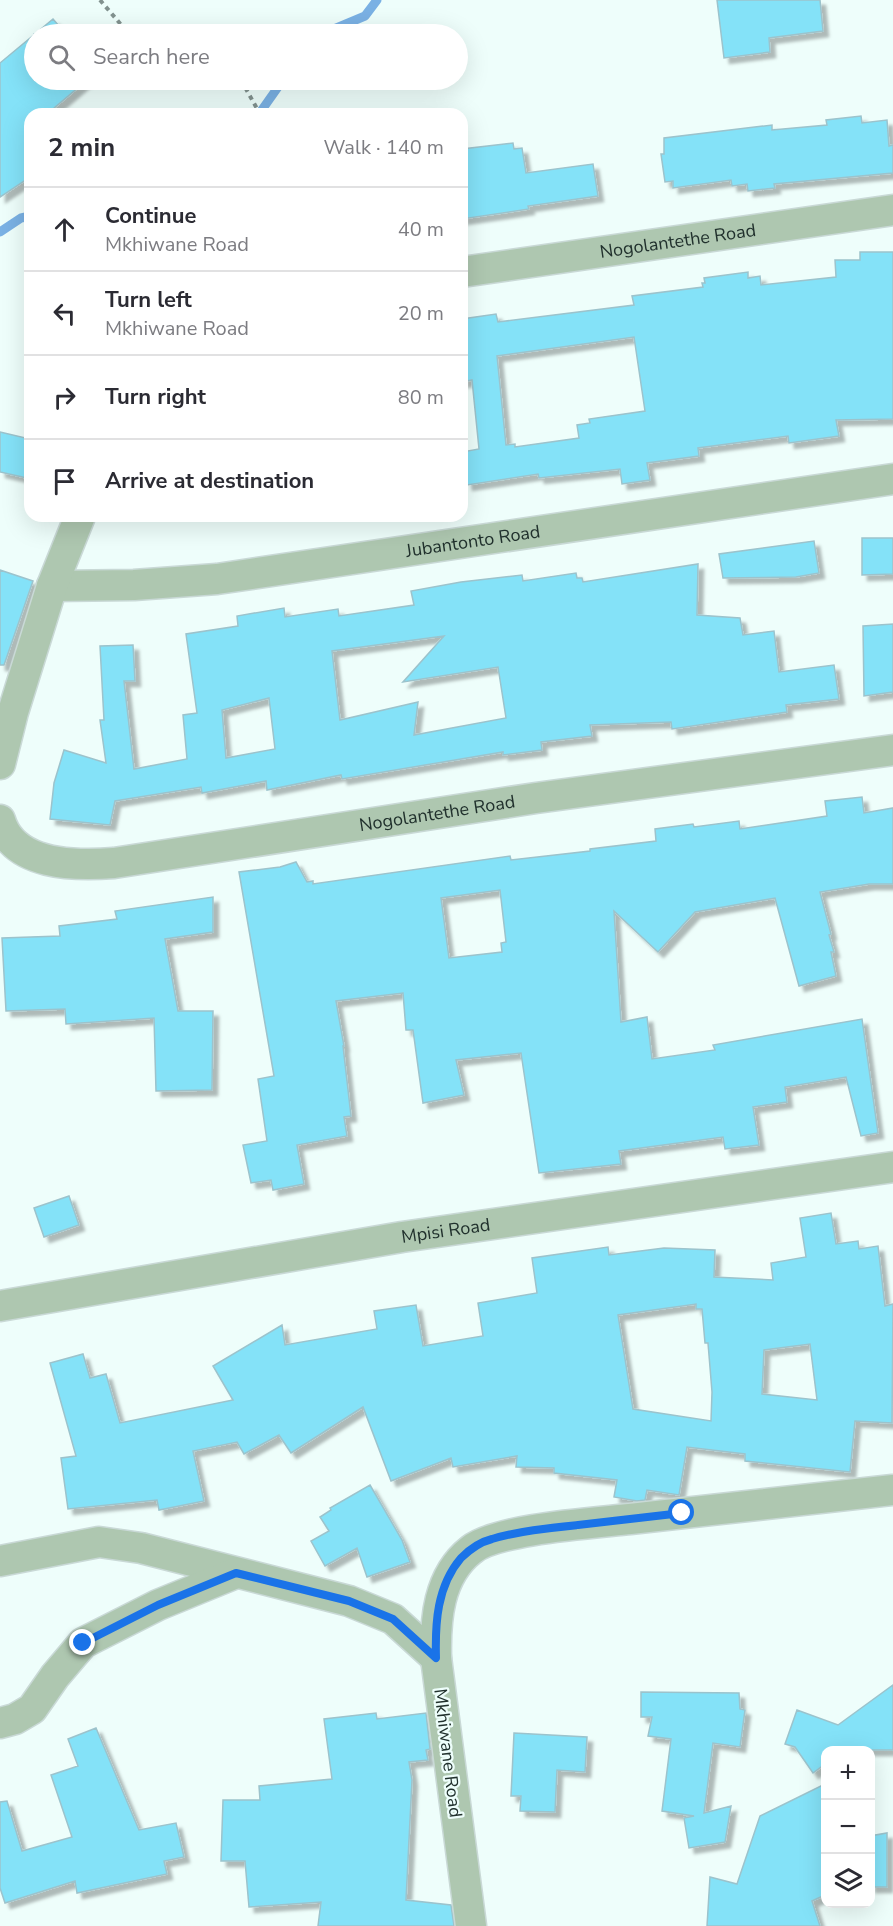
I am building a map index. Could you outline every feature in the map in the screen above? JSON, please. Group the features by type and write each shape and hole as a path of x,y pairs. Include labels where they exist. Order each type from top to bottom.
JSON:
{"street":[{"name":"Nogolantethe Road","path":"468,271 893,210"},
{"name":"Jubantonto Road","path":"52,586 134,585 217,579 893,479"},
{"path":"0,764 13,712 52,586 78,522"},
{"name":"Nogolantethe Road","path":"0,820 16,847 37,857 86,865 114,863 536,798 893,750"},
{"name":"Mpisi Road","path":"0,1306 402,1237 893,1167"},
{"name":"Mkhiwane Road","path":"471,1926 436,1658 435,1628 440,1600 449,1576 467,1553 490,1539 548,1528 893,1490"},
{"path":"0,1561 99,1542 141,1548 349,1601 393,1619 436,1658"},
{"path":"0,1723 15,1719 32,1709 55,1676 83,1643 158,1605 236,1573"}],"path":[{"path":"100,0 120,24"},
{"path":"247,90 257,108"}],"building":[{"path":"717,0 820,0 823,31 769,38 770,52 724,58"},
{"path":"53,19 57,24 47,24"},
{"path":"24,43 24,90 75,90 54,108 24,108 24,181 0,197 0,63"},
{"path":"861,116 862,123 887,120 889,146 893,145 893,173 774,184 775,188 748,191 747,184 732,186 731,180 673,188 673,181 665,182 661,154 664,154 664,138 772,125 772,130 827,125 826,120"},
{"path":"513,143 514,149 522,148 526,173 593,164 598,196 528,206 529,209 468,218 468,148"},
{"path":"860,252 893,252 893,419 836,420 839,436 789,443 788,436 698,448 699,456 647,463 650,480 622,484 620,469 539,478 538,474 468,485 468,451 479,449 472,380 468,381 468,318 496,314 498,322 634,305 632,296 703,287 704,278 748,272 748,278 760,276 761,285 836,277 835,260 860,260","holes":["634,337 645,411 589,419 590,423 577,425 579,438 515,447 515,444 506,445 497,356"]},
{"path":"0,432 24,438 24,477 0,472"},
{"path":"862,538 893,538 893,574 862,575"},
{"path":"814,541 819,573 796,577 723,578 719,554"},
{"path":"698,564 697,615 740,618 743,635 774,631 779,672 834,665 839,699 786,705 787,712 672,729 671,722 590,725 592,736 541,742 542,750 503,755 503,752 342,779 341,775 267,790 266,781 202,793 201,787 115,801 110,825 50,819 54,783 64,750 106,763 100,720 104,720 100,646 133,645 135,681 124,681 134,769 187,759 183,715 197,713 186,634 238,626 237,616 284,608 285,617 338,609 339,616 414,605 411,591 461,582 522,575 523,581 576,573 577,578 582,578 583,582","holes":["444,636 403,682 498,667 506,718 414,735 418,702 340,720 332,651","269,698 275,749 226,758 222,710"]},
{"path":"0,570 33,581 4,665 0,665"},
{"path":"893,624 893,692 864,696 863,626"},
{"path":"862,797 864,813 893,808 893,884 869,884 820,892 831,934 829,935 834,952 831,952 836,976 799,986 775,898 695,912 658,952 614,911 621,1022 647,1017 652,1059 715,1050 713,1045 862,1019 878,1133 861,1136 846,1077 785,1087 787,1102 753,1107 759,1145 725,1149 723,1137 619,1151 621,1164 539,1173 521,1053 456,1060 464,1095 423,1103 413,1030 406,1030 403,993 336,1001 344,1046 351,1116 344,1117 347,1136 297,1145 304,1184 273,1190 271,1180 251,1183 243,1145 267,1141 258,1079 274,1076 239,872 280,867 296,862 307,882 313,881 313,884 510,856 511,860 590,851 590,849 656,841 655,829 739,821 740,829 827,816 825,801","holes":["500,890 506,942 501,943 502,952 449,958 441,898"]},
{"path":"213,897 213,932 165,939 178,1011 213,1011 212,1090 156,1091 154,1018 66,1024 65,1009 6,1011 2,938 60,936 59,926 117,919 115,911"},
{"path":"69,1196 79,1225 44,1237 34,1208"},
{"path":"831,1213 836,1244 858,1241 859,1249 878,1246 885,1306 893,1304 892,1423 855,1421 850,1472 745,1461 745,1454 687,1447 679,1495 647,1490 645,1500 637,1501 614,1497 617,1480 554,1473 554,1468 516,1467 517,1456 453,1467 451,1458 391,1481 363,1407 291,1453 279,1435 244,1454 237,1442 193,1451 204,1501 159,1510 157,1500 68,1509 61,1458 76,1456 50,1363 83,1354 90,1378 106,1374 120,1423 233,1400 213,1366 282,1325 285,1345 377,1329 374,1311 416,1305 423,1346 483,1336 478,1303 537,1293 532,1258 608,1247 609,1255 664,1248 715,1250 714,1277 773,1280 771,1263 806,1257 800,1218","holes":["696,1304 696,1309 702,1309 705,1343 708,1343 712,1392 711,1421 633,1409 618,1315","810,1344 817,1400 762,1394 764,1350"]},
{"path":"370,1485 402,1540 410,1562 367,1577 357,1548 325,1566 311,1541 329,1531 320,1517 331,1510 330,1508"},
{"path":"893,1685 893,1750 875,1750 875,1746 821,1746 821,1767 813,1773 795,1747 785,1744 797,1710 838,1725"},
{"path":"641,1692 739,1693 740,1709 745,1710 740,1747 713,1743 704,1813 731,1806 725,1842 689,1848 684,1818 694,1816 662,1811 671,1739 648,1736 652,1717 641,1717"},
{"path":"376,1713 377,1719 426,1713 430,1749 426,1750 428,1760 409,1762 412,1780 406,1900 451,1905 454,1926 318,1926 321,1902 249,1907 245,1861 221,1861 223,1800 260,1800 259,1786 332,1779 324,1719"},
{"path":"96,1728 139,1830 176,1823 184,1857 164,1861 167,1874 77,1893 75,1881 5,1903 0,1888 0,1802 7,1801 22,1851 72,1837 51,1775 78,1766 68,1739"},
{"path":"514,1733 587,1737 585,1772 557,1770 555,1812 520,1811 521,1796 511,1796"},
{"path":"821,1786 821,1897 812,1901 820,1926 707,1926 710,1877 737,1884 760,1816"},
{"path":"887,1833 887,1887 875,1887 875,1835"}],"waterway":[{"path":"346,24 365,16 377,0"},
{"path":"263,108 276,90"},
{"path":"0,232 24,217"}],"route":[{"path":"83,1643 158,1605 236,1573 349,1601 393,1619 436,1658 435,1628 440,1600 449,1576 472,1548 490,1539 548,1528 682,1513"}]}
